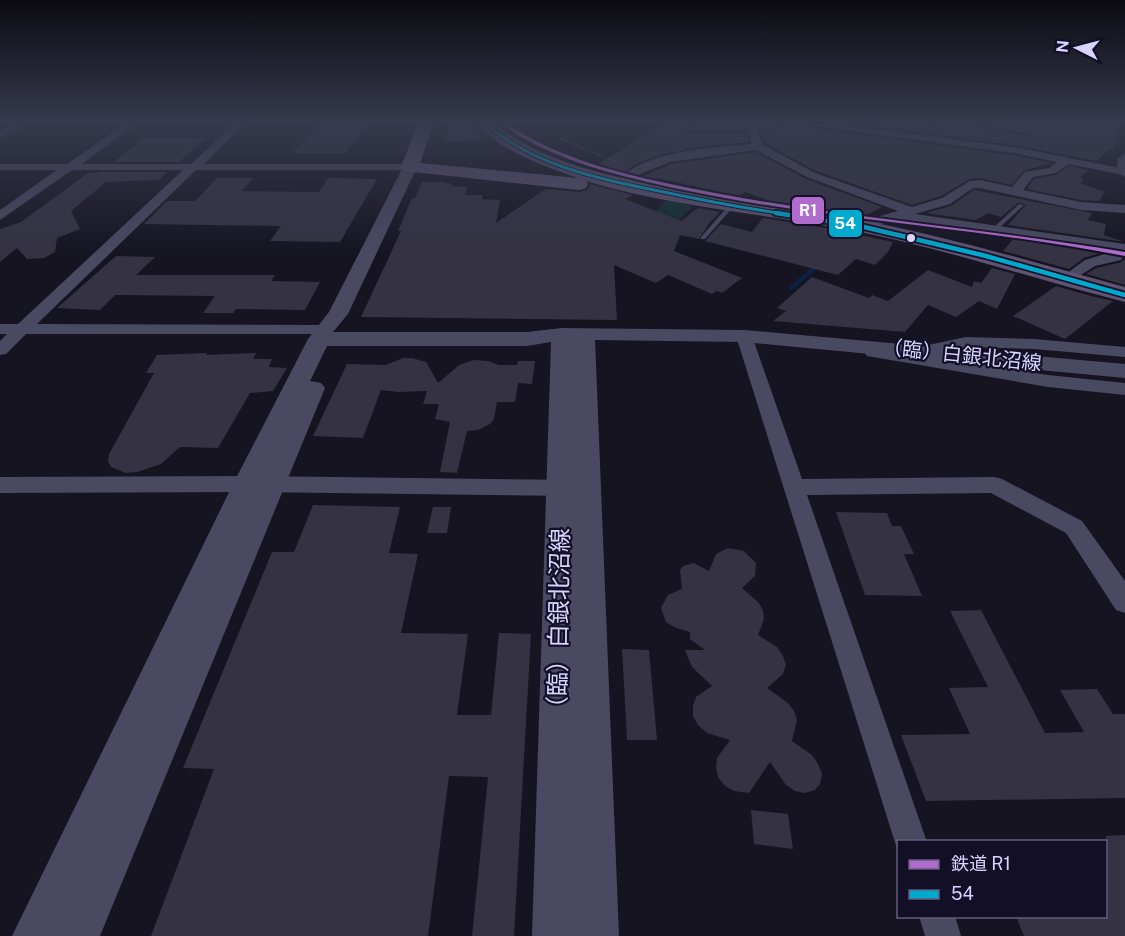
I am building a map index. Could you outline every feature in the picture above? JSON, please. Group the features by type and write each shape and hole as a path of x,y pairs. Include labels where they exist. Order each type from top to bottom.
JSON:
{"main road":[{"path":"410,167 658,191"},
{"path":"563,167 620,184 731,206 860,226 986,256 1125,295"}],"street":[{"path":"0,167 410,167 259,484 35,936"},
{"path":"0,216 70,167"},
{"path":"0,350 9,333 194,167"},
{"path":"620,184 638,170 649,167"},
{"path":"794,167 911,211"},
{"path":"1015,192 1029,174 1052,171 1058,167"},
{"path":"860,226 946,201 970,185 980,184 1081,206 1125,209"},
{"path":"892,216 996,228 1120,253"},
{"path":"1120,253 1125,236"},
{"path":"1068,279 1086,263 1120,253"},
{"path":"9,333 331,330 527,339 573,334"},
{"name":"（臨）白銀北沼線","path":"555,936 572,488 573,334 744,336 810,340 1125,371"},
{"path":"744,336 910,840"},
{"path":"810,340 1048,381 1125,389"},
{"path":"925,351 966,342 1034,344 1125,352"},
{"path":"77,936 259,484"},
{"path":"0,485 259,484 572,488"},
{"path":"793,487 994,485 1074,527 1125,602"},
{"name":"（臨）白銀北沼線","path":"572,488 596,936"},
{"path":"938,918 943,936"}],"lane":[{"path":"996,228 1020,205"},
{"path":"704,238 731,206"}],"path":[{"path":"629,167 638,170"}],"green space":[{"path":"667,200 693,206 673,226 647,220"}],"building":[{"path":"593,167 633,167 620,175 591,168"},
{"path":"665,167 783,167 806,179 882,207 861,218 775,203 745,192 738,197 717,194 720,192 658,178 654,183 637,179"},
{"path":"808,167 1038,167 1025,170 1011,185 980,178 970,179 941,196 912,205"},
{"path":"1068,167 1088,170 1080,178 1084,179 1080,183 1105,192 1099,201 1081,200 1027,189 1034,179 1056,175"},
{"path":"168,172 158,180 106,182 71,211 80,229 57,238 55,252 44,258 27,259 17,248 0,262 0,229 21,222 88,173"},
{"path":"217,178 253,178 242,191 319,192 328,178 377,179 340,242 270,241 281,226 144,224 167,201 195,201"},
{"path":"422,182 442,182 451,184 451,186 467,187 465,195 483,195 482,199 500,200 496,223 546,189 580,192 587,190 590,184 633,195 625,199 681,221 698,208 720,212 699,239 680,235 674,251 742,278 722,293 717,291 712,294 668,275 656,283 614,265 617,320 361,317 401,231 398,231 412,198 415,198"},
{"path":"974,190 1092,213 1088,220 1106,224 1104,235 1125,242 1008,225 1026,205 1019,202 1001,217 988,213 976,220 926,213 951,206"},
{"path":"763,218 893,242 888,252 875,265 856,259 838,275 705,241 721,224 752,232"},
{"path":"1014,238 1104,252 1084,258 1069,269 1003,251"},
{"path":"116,256 155,257 136,275 275,275 271,281 320,282 305,310 236,309 233,313 203,313 215,296 115,295 100,310 57,308"},
{"path":"1125,258 1125,285 1086,274 1096,268 1122,262"},
{"path":"992,268 1015,274 997,309 979,301 956,317 928,305 905,332 773,321 786,311 777,308 812,277 869,298 872,295 888,301 928,270 972,287 974,281 981,283"},
{"path":"1056,286 1113,301 1065,339 1013,316"},
{"path":"207,353 206,355 256,353 253,359 272,359 269,367 287,368 273,391 250,393 218,448 180,447 161,464 137,472 126,473 111,467 108,461 109,454 154,373 146,373 157,355"},
{"path":"403,358 426,362 438,383 459,365 473,360 488,361 499,365 517,365 518,361 535,361 532,384 518,383 515,402 497,402 494,419 490,424 478,430 467,431 457,473 440,472 450,422 435,419 439,404 423,404 427,391 381,390 363,438 313,436 347,364 386,365"},
{"path":"313,505 400,507 389,553 418,554 401,633 468,634 457,715 491,715 499,633 531,634 514,936 472,936 488,777 449,776 428,936 151,936 214,769 183,768 272,552 294,552"},
{"path":"433,507 451,507 447,533 427,533"},
{"path":"836,512 887,513 892,526 901,526 914,554 904,554 922,596 865,595"},
{"path":"728,548 744,551 756,563 755,576 742,588 759,603 763,611 764,619 758,635 777,647 786,665 783,674 767,688 788,703 794,711 797,720 792,741 812,755 822,774 820,784 815,790 805,793 795,791 786,785 770,762 749,793 734,791 725,786 718,777 716,767 717,758 730,740 707,733 698,725 693,716 696,697 712,686 692,667 685,650 705,650 690,639 690,632 666,622 661,608 668,595 682,589 680,570 683,566 694,563 709,571 716,554"},
{"path":"981,610 1045,733 1084,732 1060,690 1097,689 1113,714 1125,714 1125,798 926,801 901,735 970,734 949,688 988,687 950,611"},
{"path":"622,649 649,650 657,740 627,740"},
{"path":"751,810 788,814 793,849 754,844"},
{"path":"1125,835 1125,936 1024,936 1017,918 1107,918 1106,836"}],"waterway":[{"path":"791,288 820,263"}],"rail line":[{"name":"R1","path":"599,167 658,183 774,205 1008,235 1125,254"}],"transit line":[{"name":"54","path":"562,167 595,178 719,204 860,226 986,256 1125,295"}]}
